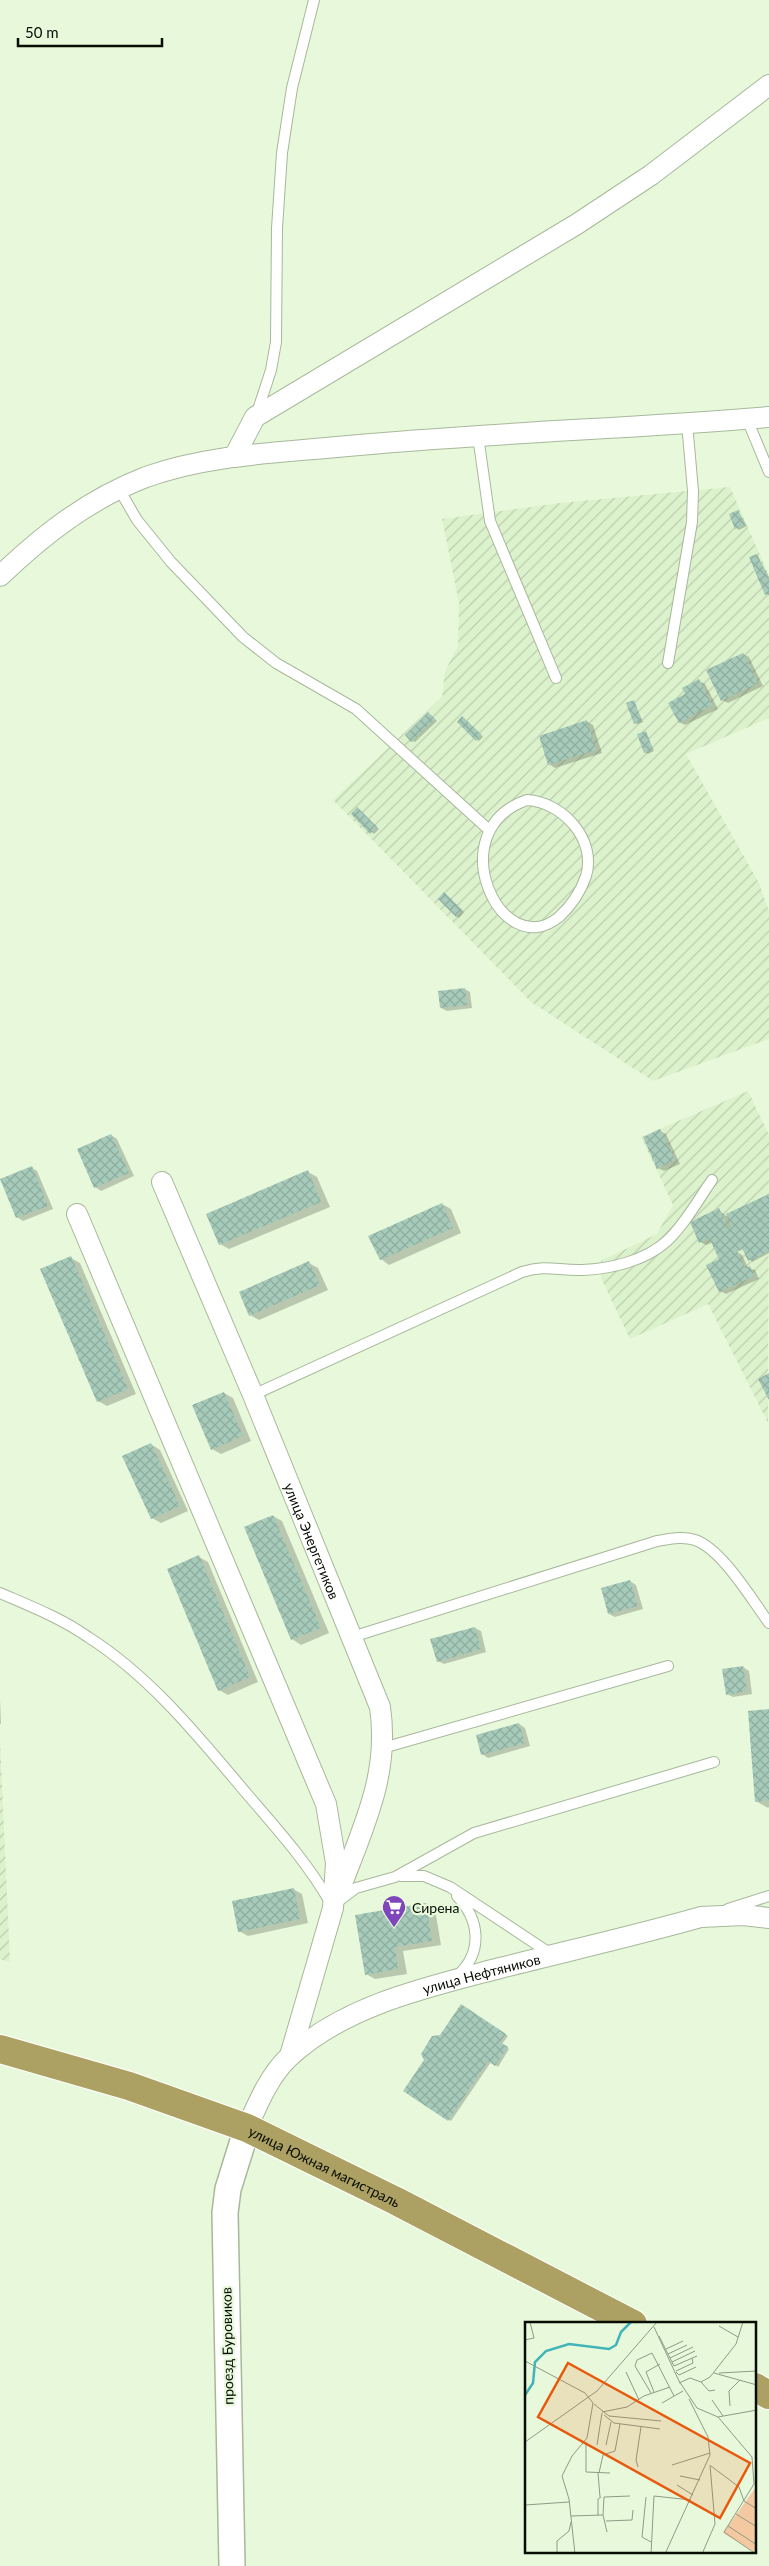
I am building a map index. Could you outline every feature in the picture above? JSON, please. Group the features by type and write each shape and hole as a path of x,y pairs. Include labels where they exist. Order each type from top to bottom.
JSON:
{"highway":[{"name":"улица Южная магистраль","path":"0,2050 129,2086 247,2128 396,2201 629,2322"},
{"path":"756,2388 769,2395"}],"street":[{"path":"234,457 255,417 577,224 651,175 769,85"},
{"path":"0,576 62,521 86,505 119,489 184,465 234,457 415,439 769,418"},
{"name":"улица Энергетиков","path":"162,1182 253,1395 380,1707 383,1748 380,1774 372,1804 334,1908"},
{"path":"77,1214 326,1804 336,1863 334,1908 290,2056"},
{"name":"улица Нефтяников","path":"247,2128 272,2079 290,2056 311,2040 360,2013 445,1983 701,1917 743,1915 769,1918"},
{"name":"проезд Буровиков","path":"232,2566 225,2213 228,2189 247,2128"}],"lane":[{"path":"255,417 269,377 276,342 277,228 282,153 292,88 314,0"},
{"path":"747,419 769,472"},
{"path":"668,663 692,522 693,491 687,423"},
{"path":"478,436 489,513 494,530 556,678"},
{"path":"119,489 137,520 171,562 243,637 276,662 368,718 488,829"},
{"path":"527,800 550,804 565,814 573,825 583,840 588,855 588,869 583,885 575,898 552,922 538,927 525,928 512,921 498,908 484,875 484,841 488,829 504,811 527,800"},
{"path":"253,1395 522,1272 540,1267 601,1269 650,1252 666,1242 676,1231 712,1180"},
{"path":"352,1638 657,1541 678,1537 696,1540 711,1550 727,1566 769,1623"},
{"path":"0,1593 54,1617 89,1637 145,1682 202,1740 305,1862 334,1908 356,1888 395,1877 412,1874 424,1876 450,1888 552,1955"},
{"path":"383,1748 668,1666"},
{"path":"395,1877 474,1833 714,1762"},
{"path":"445,1983 468,1965 477,1940 474,1924 466,1907 450,1888"},
{"path":"701,1917 769,1896"}],"shaded area":[{"path":"730,487 769,575 769,718 686,754 759,883 769,911 769,1039 653,1081 531,1002 333,800 442,697 445,671 458,646 459,603 442,519 560,503"},
{"path":"748,1091 769,1135 768,1423 708,1304 630,1339 601,1278 601,1261 657,1234 673,1205 641,1137"},
{"path":"0,1739 10,1962 0,1959"}],"building":[{"path":"738,510 745,525 735,529 729,514"},
{"path":"757,554 769,580 769,593 765,595 749,557"},
{"path":"743,653 758,683 721,701 706,670"},
{"path":"699,679 712,705 679,723 668,703 685,694 682,688"},
{"path":"634,700 642,721 634,724 626,703"},
{"path":"428,712 435,719 411,742 405,735"},
{"path":"462,716 482,735 476,741 457,722"},
{"path":"587,720 596,750 548,765 539,736"},
{"path":"646,731 653,750 644,753 637,734"},
{"path":"357,807 377,827 370,834 351,814"},
{"path":"444,892 462,910 456,917 438,899"},
{"path":"465,988 467,1005 440,1008 438,991"},
{"path":"660,1129 675,1160 657,1169 643,1137"},
{"path":"111,1134 129,1173 94,1188 77,1149"},
{"path":"32,1166 48,1206 16,1218 0,1179"},
{"path":"308,1170 321,1202 219,1245 206,1214"},
{"path":"769,1194 769,1251 748,1261 742,1248 737,1251 745,1268 750,1266 754,1276 719,1292 706,1265 719,1259 709,1238 699,1243 690,1222 719,1208 729,1229 732,1228 726,1214"},
{"path":"442,1203 453,1228 380,1260 368,1236"},
{"path":"71,1256 128,1389 97,1402 40,1269"},
{"path":"309,1261 320,1285 249,1316 239,1292"},
{"path":"769,1373 769,1400 758,1379"},
{"path":"224,1392 243,1436 211,1450 192,1405"},
{"path":"151,1443 180,1506 151,1519 122,1456"},
{"path":"273,1515 321,1628 291,1640 244,1527"},
{"path":"199,1555 250,1677 218,1691 167,1569"},
{"path":"630,1580 638,1606 608,1614 601,1588"},
{"path":"475,1627 481,1649 437,1662 430,1639"},
{"path":"743,1666 747,1691 726,1695 722,1669"},
{"path":"769,1709 769,1800 755,1802 748,1711"},
{"path":"519,1723 525,1743 481,1755 476,1735"},
{"path":"294,1888 300,1919 238,1932 232,1901"},
{"name":"Сирена","path":"426,1903 432,1941 395,1947 398,1969 365,1975 355,1915"},
{"path":"461,2004 506,2034 500,2042 508,2047 495,2066 488,2061 448,2121 403,2091 424,2060 421,2054 432,2036 440,2035"}],"place":[{"name":"Сирена","path":"394,1928"}]}
